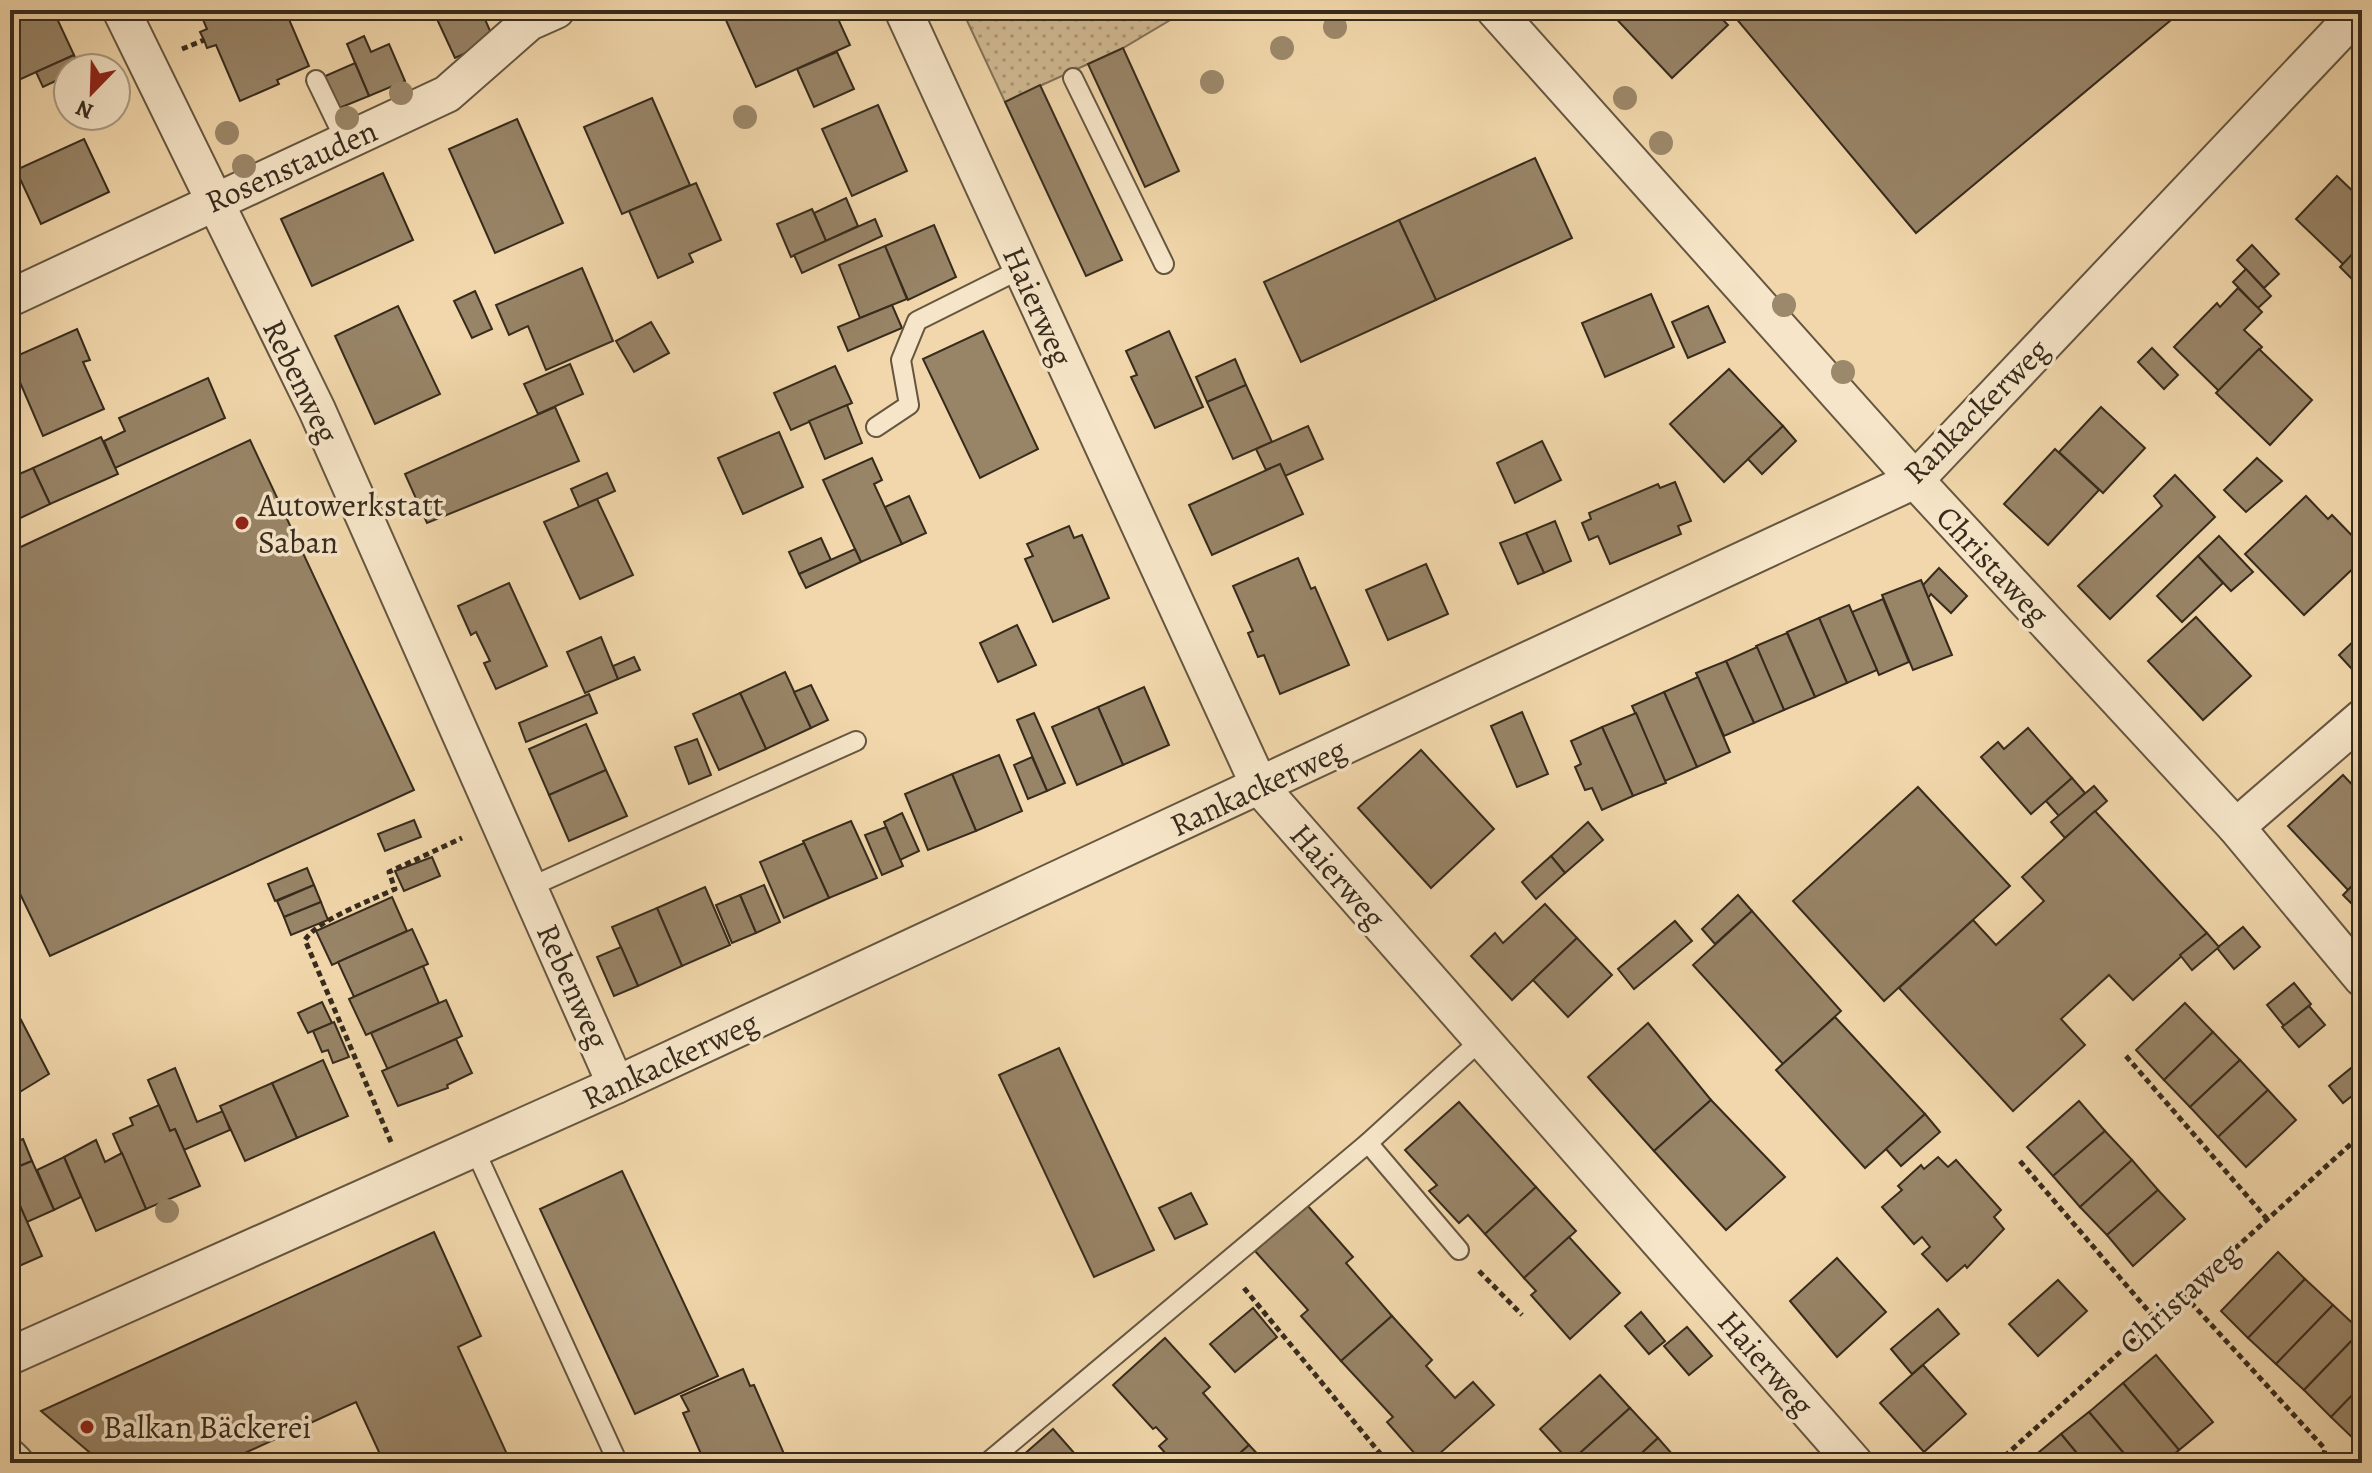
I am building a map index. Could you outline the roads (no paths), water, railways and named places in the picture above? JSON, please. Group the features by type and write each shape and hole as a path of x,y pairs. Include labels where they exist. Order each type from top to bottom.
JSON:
{"street":[{"name":"Rebenweg","path":"121,10 317,410 616,1085"},
{"name":"Rosenstauden","path":"10,298 212,201 447,94 529,22 556,10"},
{"name":"Haierweg","path":"903,10 1260,787 1854,1463"},
{"name":"Christaweg","path":"1495,10 1915,480 2236,827 2362,978"},
{"name":"Rankackerweg","path":"10,1356 616,1085 1915,480 2360,10"},
{"path":"2236,827 2362,718"},
{"path":"10,1458 15,1463"}],"lane":[{"path":"1073,78 1164,264"},
{"path":"316,80 346,142"},
{"path":"876,427 909,405 901,360 917,321 1021,269"},
{"name":"Rebenweg","path":"530,887 856,741"},
{"path":"987,1463 1368,1143 1481,1040"},
{"path":"1368,1143 1459,1250"},
{"path":"474,1148 618,1463"}],"place":[{"name":"Autowerkstatt Saban","path":"242,523"},
{"name":"Balkan Bäckerei","path":"87,1427"}]}
